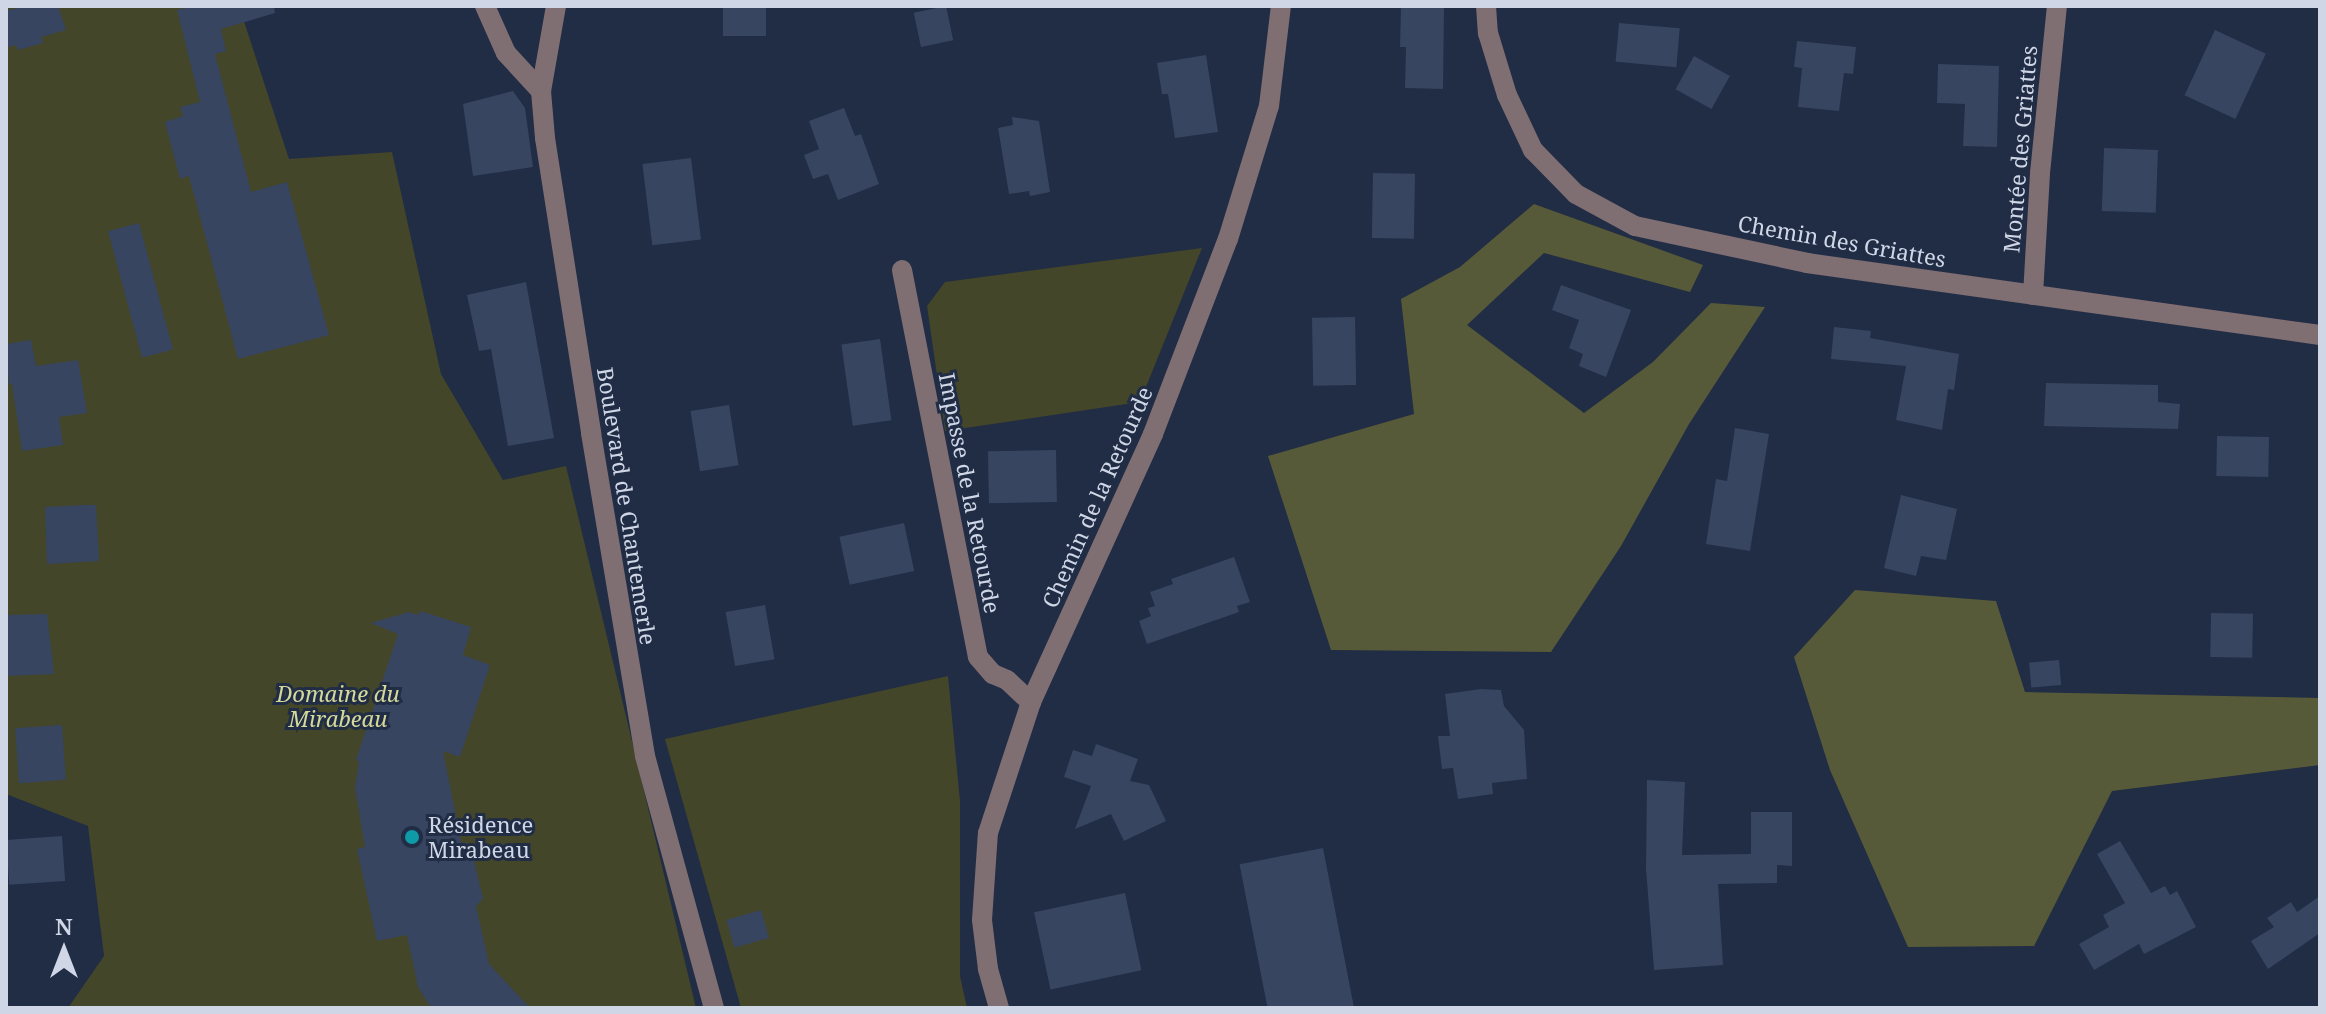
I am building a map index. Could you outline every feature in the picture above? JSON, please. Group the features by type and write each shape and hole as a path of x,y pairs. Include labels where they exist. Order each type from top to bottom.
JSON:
{"street":[{"path":"485,6 506,53 541,91"},
{"name":"Boulevard de Chantemerle","path":"556,6 541,91 545,138 586,402 645,756 714,1008"},
{"name":"Chemin de la Retourde","path":"999,1008 988,969 982,920 983,868 988,833 1031,702 1153,434 1228,239 1269,106 1281,6"},
{"name":"Chemin des Griattes","path":"1486,6 1488,33 1507,95 1533,150 1576,194 1635,226 1807,263 2320,335"},
{"name":"Montée des Griattes","path":"2033,295 2040,173 2057,6"},
{"name":"Impasse de la Retourde","path":"902,270 978,657 993,674 1007,680 1031,702"},
{"path":"1007,680 1040,682"}],"green space":[{"name":"Domaine du Mirabeau","path":"6,6 239,6 289,159 392,152 441,374 503,480 566,466 696,1008 68,1008 104,956 88,826 6,794"},
{"path":"1534,204 1703,265 1690,292 1544,253 1467,325 1584,413 1653,362 1711,303 1765,307 1689,424 1621,546 1551,652 1331,650 1268,456 1414,414 1401,299 1460,267"},
{"path":"1202,248 1140,402 945,431 927,306 945,282"},
{"path":"1855,590 1996,601 2025,692 2320,698 2320,765 2112,791 2034,946 1908,947 1830,770 1794,657"},
{"path":"948,676 960,801 960,976 967,1008 741,1008 665,739"}],"building":[{"path":"25,6 58,6 66,30 41,37 43,43 18,50 16,45 6,48 6,11"},
{"path":"192,6 274,6 275,13 221,29 226,51 215,54 251,192 287,182 329,335 238,359 189,176 180,179 165,122 183,116 180,107 200,102 177,10"},
{"path":"723,6 766,6 766,36 723,36"},
{"path":"946,6 953,40 921,47 914,13"},
{"path":"1401,6 1444,6 1443,89 1405,88 1406,47 1400,47"},
{"path":"1619,23 1680,28 1676,67 1616,62"},
{"path":"2215,30 2266,54 2235,119 2185,95"},
{"path":"1797,41 1856,47 1853,74 1844,73 1839,111 1798,107 1802,68 1794,67"},
{"path":"1206,55 1218,132 1175,138 1168,94 1162,94 1157,63"},
{"path":"1694,56 1730,76 1711,109 1676,89"},
{"path":"1938,64 1999,66 1997,147 1963,146 1965,104 1937,103"},
{"path":"513,91 525,108 533,167 473,176 463,104"},
{"path":"844,108 855,136 861,134 879,184 838,200 828,174 813,179 804,155 819,149 809,121"},
{"path":"1012,117 1039,121 1050,192 1030,196 1029,191 1009,194 998,128 1013,125"},
{"path":"2104,148 2158,150 2156,213 2102,211"},
{"path":"691,158 701,239 652,245 642,164"},
{"path":"1373,173 1415,174 1414,239 1372,238"},
{"path":"139,223 173,350 142,358 108,231"},
{"path":"526,282 554,438 508,446 491,349 479,351 467,295"},
{"path":"1561,285 1631,310 1606,377 1579,366 1583,354 1569,348 1579,320 1552,310"},
{"path":"1355,317 1356,385 1313,386 1312,318"},
{"path":"1834,327 1871,331 1870,338 1959,354 1954,390 1948,389 1942,430 1896,420 1906,366 1831,359"},
{"path":"880,339 891,420 853,426 841,344"},
{"path":"31,340 36,366 78,360 87,413 59,417 63,445 22,451 12,384 9,384 6,344"},
{"path":"2046,383 2158,385 2158,402 2180,404 2178,429 2044,426"},
{"path":"729,405 739,465 700,471 690,411"},
{"path":"1735,428 1769,434 1750,551 1706,544 1716,479 1727,481"},
{"path":"2217,436 2269,437 2268,477 2216,476"},
{"path":"1056,450 1057,502 989,503 988,451"},
{"path":"1901,495 1957,509 1946,560 1921,556 1916,576 1884,568"},
{"path":"96,505 99,561 47,564 45,507"},
{"path":"904,523 914,571 850,585 839,537"},
{"path":"1234,557 1250,602 1237,606 1239,612 1147,644 1139,621 1151,616 1148,608 1155,606 1150,592 1173,584 1171,579"},
{"path":"765,605 775,659 735,666 726,612"},
{"path":"420,611 471,627 463,655 490,665 460,757 443,751 461,842 470,844 483,898 476,906 489,964 530,1008 431,1008 418,987 407,935 377,941 357,849 365,847 355,788 359,762 356,760 398,634 371,623 409,612 418,615"},
{"path":"2211,613 2253,614 2252,658 2210,657"},
{"path":"47,614 54,674 6,676 6,615"},
{"path":"2059,660 2061,685 2031,688 2029,663"},
{"path":"1481,689 1501,690 1504,706 1524,730 1527,779 1492,783 1493,794 1458,799 1453,768 1442,769 1438,736 1450,736 1445,694"},
{"path":"62,725 66,780 19,783 15,728"},
{"path":"1096,744 1138,759 1130,781 1149,785 1166,821 1124,841 1111,814 1075,829 1091,786 1064,777 1073,750 1092,756"},
{"path":"1647,780 1685,782 1682,855 1751,854 1751,812 1792,812 1792,866 1777,865 1777,883 1718,884 1723,965 1654,970 1646,869"},
{"path":"62,836 65,881 9,885 6,840"},
{"path":"2120,841 2151,893 2165,886 2170,895 2177,891 2196,927 2144,954 2139,944 2094,970 2079,944 2109,927 2103,915 2125,903 2097,854"},
{"path":"1323,848 1354,1008 1268,1008 1240,864"},
{"path":"1125,893 1141,970 1050,990 1034,912"},
{"path":"2320,896 2320,933 2268,969 2251,941 2274,927 2267,918 2291,902 2297,912"},
{"path":"761,910 769,938 734,948 726,920"}],"place":[{"name":"Résidence Mirabeau","path":"412,837"}]}
